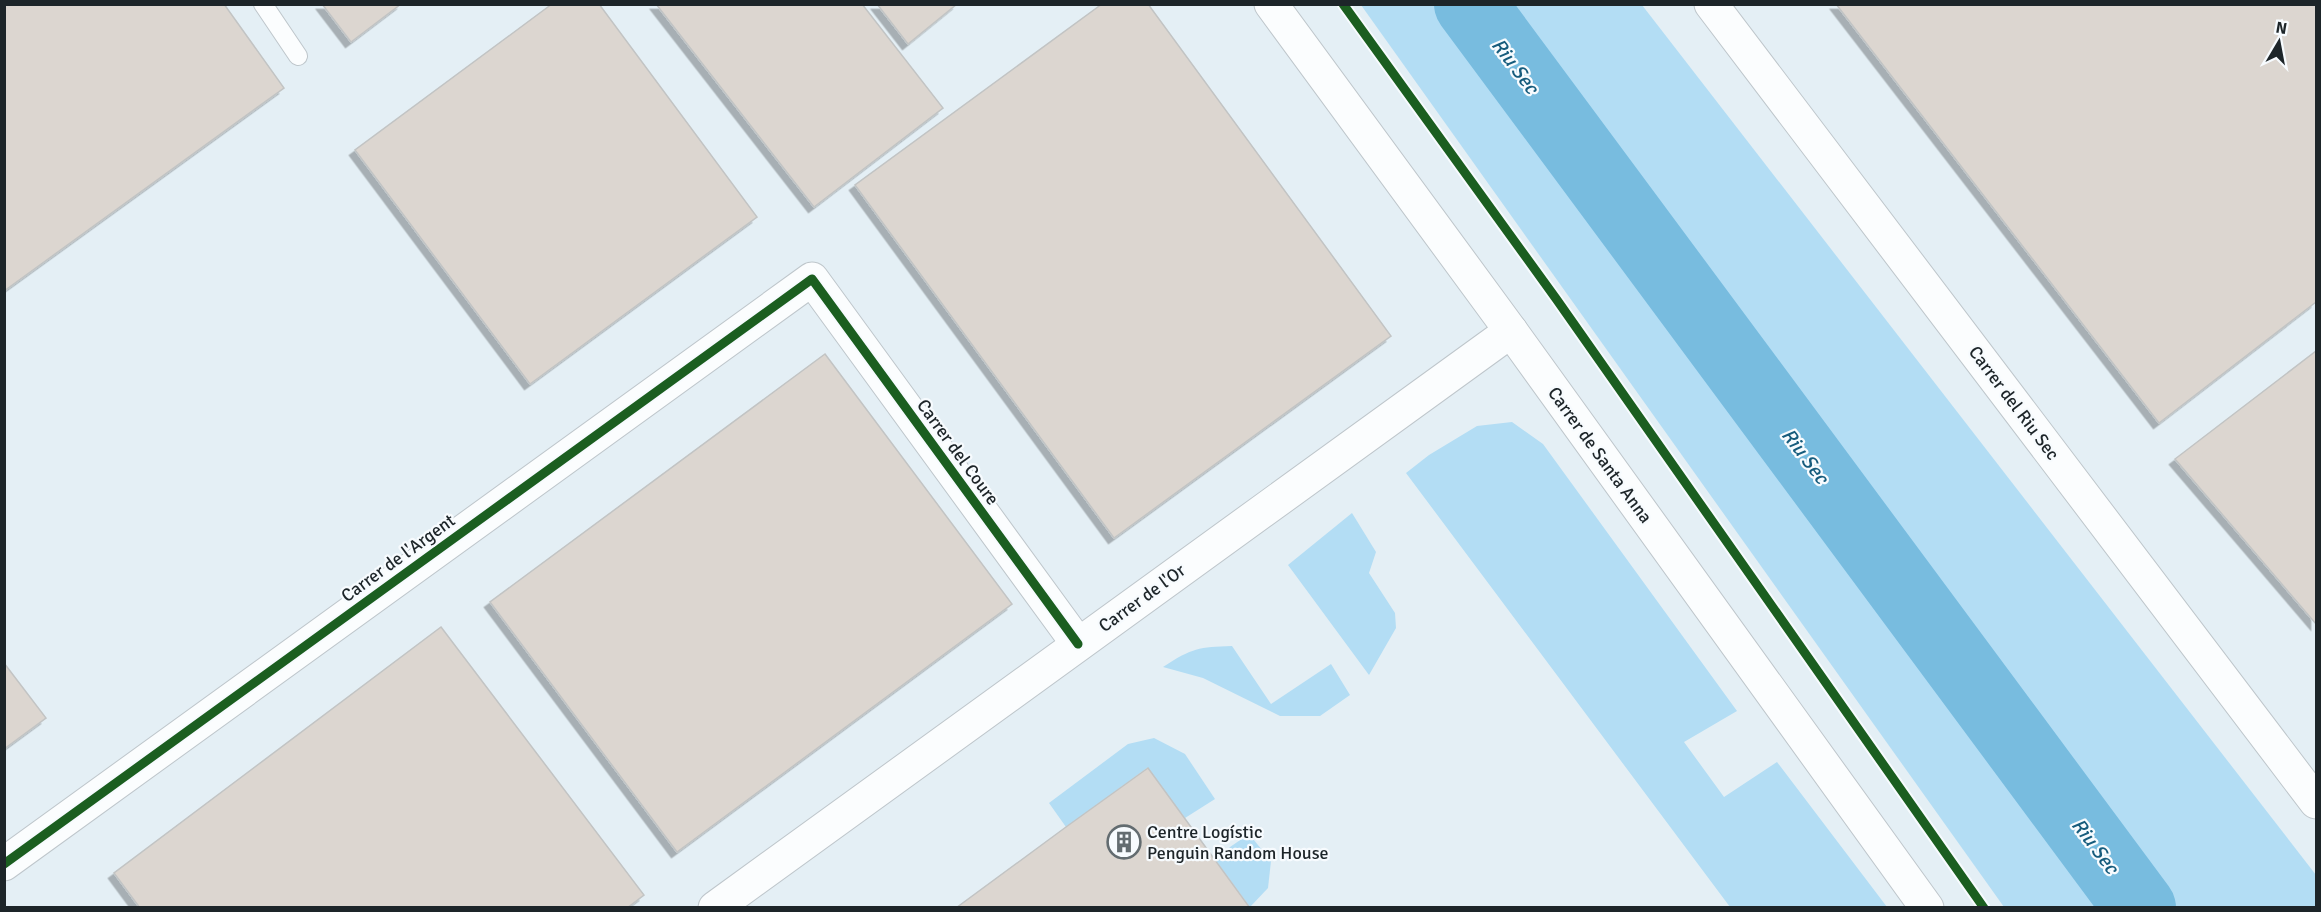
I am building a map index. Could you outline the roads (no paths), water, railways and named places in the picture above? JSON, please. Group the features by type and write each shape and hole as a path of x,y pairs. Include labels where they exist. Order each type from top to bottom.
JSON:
{"street":[{"name":"Carrer de Santa Anna","path":"1271,4 1511,331 1927,908"},
{"name":"Carrer del Riu Sec","path":"1711,4 2316,802"},
{"name":"Carrer del Coure","path":"812,279 1078,644"},
{"name":"Carrer de l'Argent","path":"4,864 812,279"},
{"name":"Carrer de l'Or","path":"716,908 1511,331"}],"lane":[{"path":"263,4 298,56"}],"waterway":[{"name":"Riu Sec","path":"1470,4 2140,908"}],"place":[{"name":"Centre Logístic Penguin Random House","path":"1124,842"}]}
